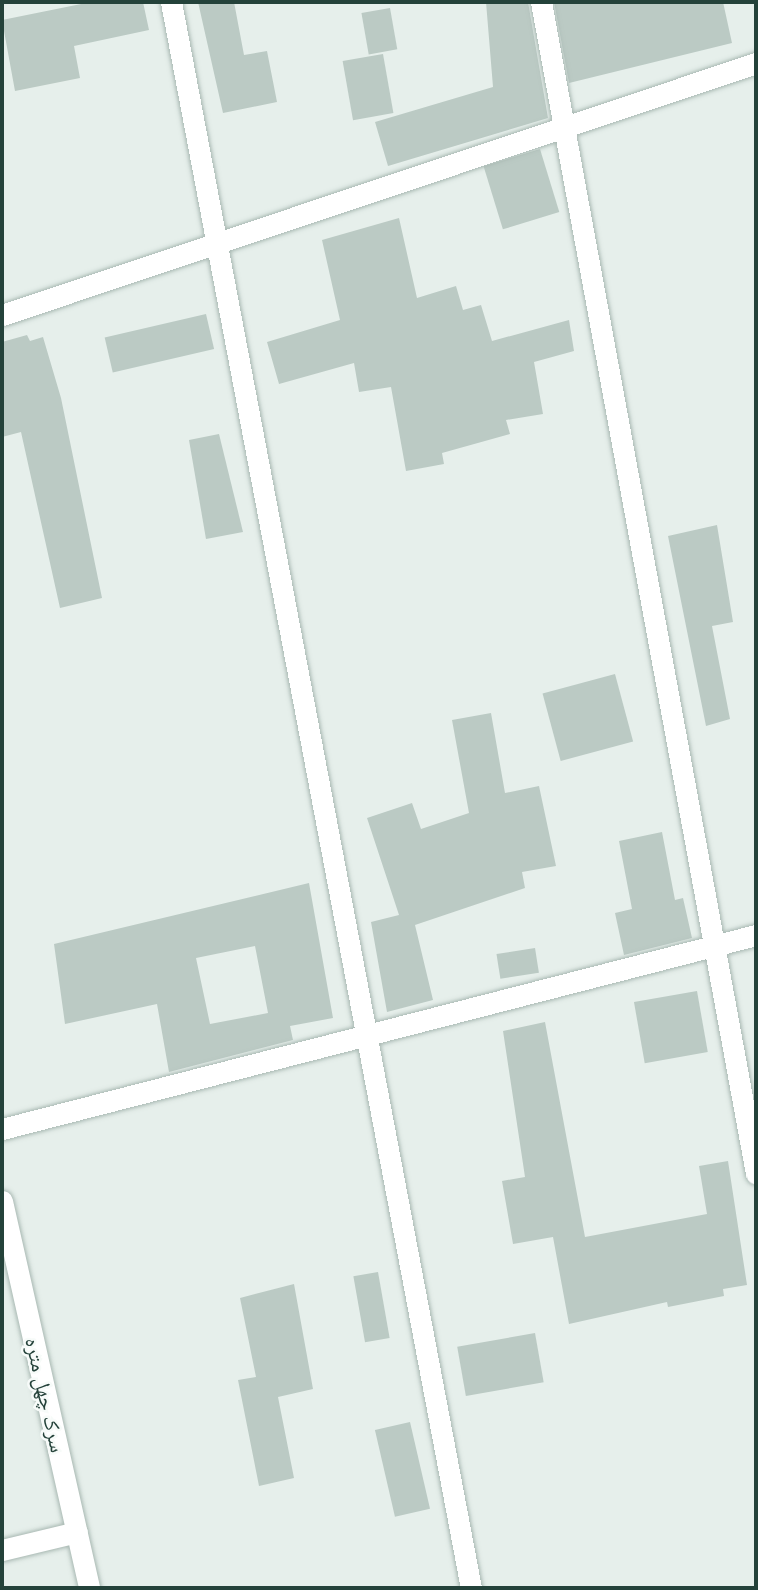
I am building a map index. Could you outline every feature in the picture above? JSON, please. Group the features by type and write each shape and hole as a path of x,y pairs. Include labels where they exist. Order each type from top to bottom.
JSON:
{"street":[{"path":"171,2 222,243 471,1588"},
{"path":"541,2 756,1173"},
{"path":"2,315 563,132 756,63"},
{"path":"2,1129 756,935"},
{"name":"سرک چهل متره","path":"2,1201 89,1588"},
{"path":"2,1550 77,1532"}],"building":[{"path":"91,2 143,2 149,30 74,46 80,78 15,91 2,20"},
{"path":"198,2 234,2 244,55 267,51 277,102 223,113"},
{"path":"486,2 528,2 548,118 388,166 375,122 493,87"},
{"path":"554,2 723,2 732,43 569,83"},
{"path":"390,8 397,49 369,54 361,13"},
{"path":"383,54 393,113 353,120 343,61"},
{"path":"540,149 559,212 503,229 484,166"},
{"path":"399,218 417,298 456,286 463,310 481,305 492,341 569,320 574,351 534,362 543,414 506,420 510,434 442,453 444,464 406,471 391,387 359,392 354,363 279,384 267,342 340,320 322,240"},
{"path":"206,314 214,349 113,372 105,337"},
{"path":"27,335 30,341 43,337 61,398 102,598 60,608 21,432 2,437 2,342"},
{"path":"219,434 243,532 206,539 189,440"},
{"path":"717,525 733,622 712,626 730,719 706,726 668,536"},
{"path":"615,674 633,742 561,761 543,693"},
{"path":"491,713 505,793 539,786 556,866 522,872 525,888 415,925 433,1000 387,1012 371,922 399,915 367,818 412,803 421,829 469,813 452,720"},
{"path":"662,832 675,900 683,898 692,938 624,955 615,913 632,909 619,841"},
{"path":"309,883 333,1018 290,1026 293,1040 169,1072 157,1004 65,1024 54,944","holes":["255,946 268,1013 210,1024 196,958"]},
{"path":"535,948 539,973 500,979 496,954"},
{"path":"697,991 708,1052 645,1063 634,1002"},
{"path":"545,1022 585,1237 707,1214 699,1166 728,1161 747,1285 723,1289 724,1296 668,1307 667,1302 569,1324 553,1237 513,1244 502,1181 525,1177 503,1031"},
{"path":"378,1272 390,1338 365,1342 353,1276"},
{"path":"294,1284 313,1389 278,1397 294,1478 259,1486 238,1380 256,1377 240,1298"},
{"path":"535,1333 544,1382 466,1396 457,1347"},
{"path":"410,1422 430,1509 395,1517 375,1430"}]}
